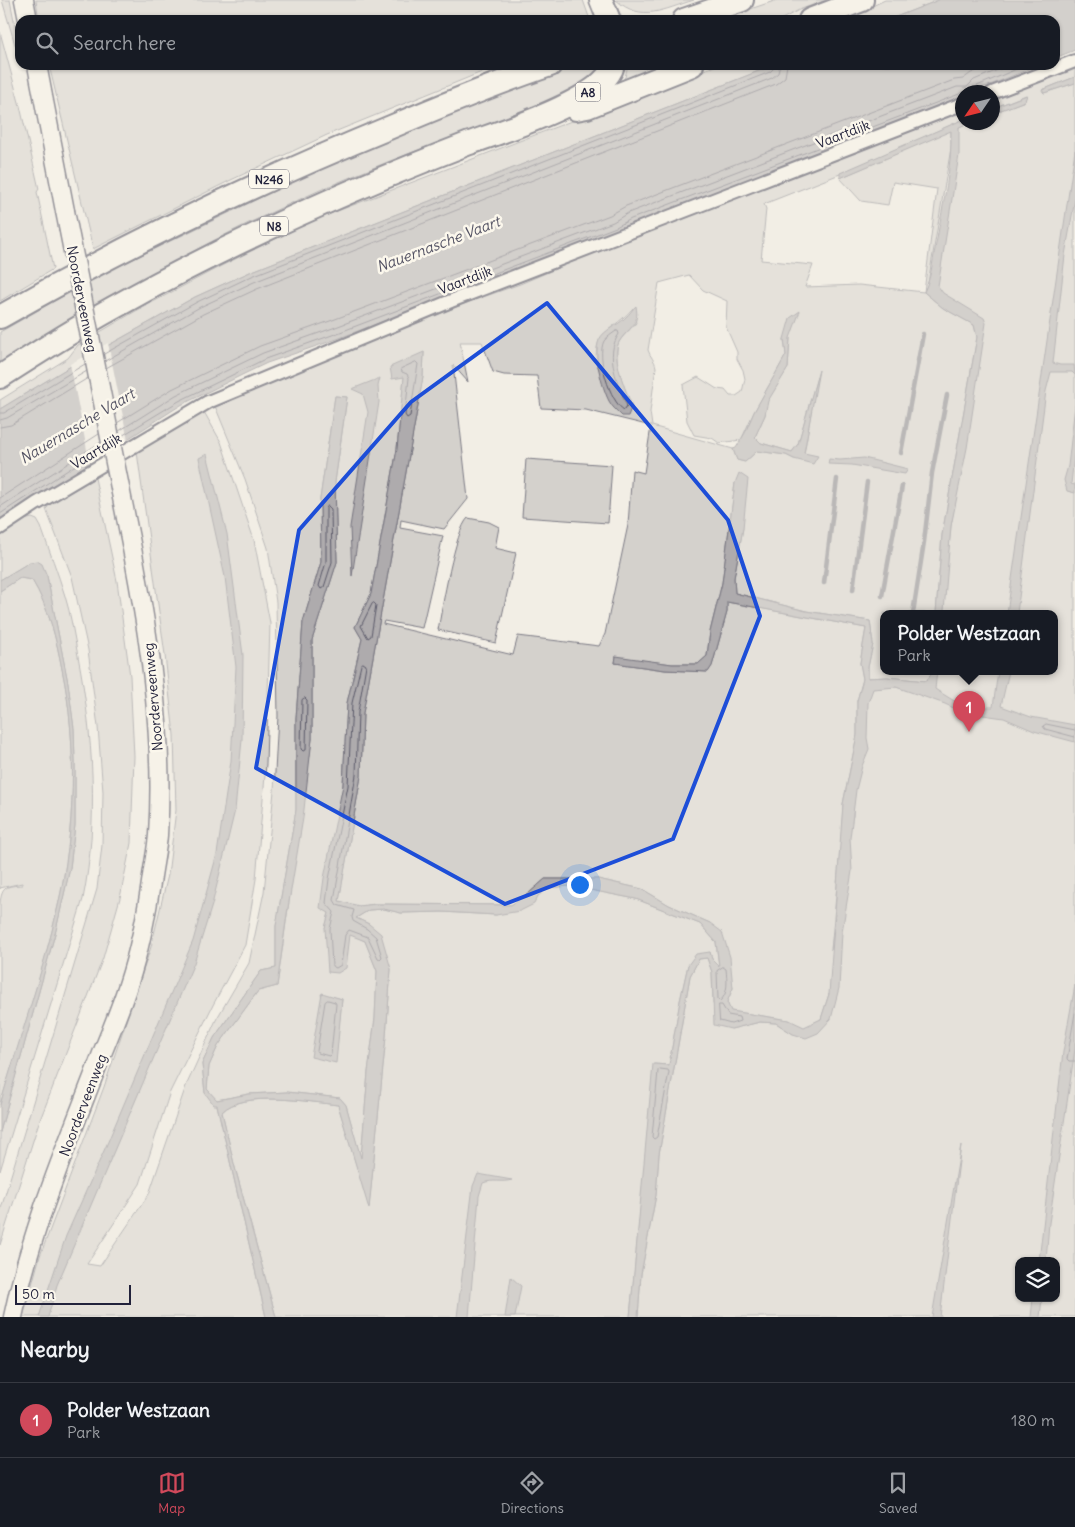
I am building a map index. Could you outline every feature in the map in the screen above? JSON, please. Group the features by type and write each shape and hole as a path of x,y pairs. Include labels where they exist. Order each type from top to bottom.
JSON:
{"highway":[{"path":"601,0 607,15"},
{"path":"698,15 742,0"},
{"path":"823,15 862,0"},
{"name":"N246","path":"0,317 113,255 255,185 324,154 466,96 536,70"},
{"name":"A8","path":"555,111 604,82 612,70"},
{"path":"555,111 587,107 680,70"},
{"name":"N8","path":"0,377 111,309 290,218 373,181 555,111"}],"street":[{"path":"24,0 27,15"},
{"path":"1060,67 1075,61"},
{"name":"Noorderveenweg","path":"13,1317 17,1295 43,1211 128,986 141,940 158,836 159,758 157,723 151,661 141,593 38,70"},
{"path":"1000,90 1052,70"},
{"name":"Vaartdijk","path":"0,528 36,504 208,402 451,301 955,107"}],"highlighted area":[{"path":"547,303 728,520 760,616 673,839 505,904 256,768 299,530 411,402"}],"shaded area":[{"path":"2,0 10,0 15,26 15,45"},
{"path":"36,0 583,0 588,15 38,15"},
{"path":"616,0 694,0 663,10 644,12 635,11"},
{"path":"777,0 826,0 790,15 733,15"},
{"path":"885,0 939,0 901,15 854,15"},
{"path":"0,32 20,106 39,189 37,192 53,269 0,301"},
{"path":"1075,68 1075,77 1042,90 1044,93 1075,83 1075,1317 638,1317 641,1274 656,1195 659,1154 690,976 699,959 707,958 712,972 713,1004 731,1029 760,1022 776,1023 793,1034 827,1021 829,994 821,1019 804,1028 789,1020 730,1011 727,1002 733,988 710,923 669,905 642,889 598,879 545,879 528,894 511,905 376,904 359,906 339,901 361,776 363,713 423,377 424,352 404,377 397,449 371,594 355,627 362,639 347,703 343,785 329,913 325,928 350,934 365,941 377,971 375,1018 368,1072 361,1160 346,1105 340,1098 287,1092 249,1094 216,1100 207,1089 209,1066 218,1046 258,991 277,986 312,739 312,640 337,562 335,482 347,397 335,396 320,499 321,562 303,622 296,718 296,810 276,926 276,968 261,971 214,1038 202,1064 205,1093 217,1105 266,1317 23,1317 40,1256 104,1087 151,947 168,875 176,810 174,735 137,452 203,410 221,442 254,540 270,623 266,764 256,879 245,945 170,1092 140,1184 87,1264 100,1266 149,1194 186,1086 216,1020 249,963 264,892 274,791 278,716 276,602 268,548 245,479 215,406 296,371 469,302 520,284 619,242 955,114 955,123 840,174 764,204 766,209 761,260 813,265 805,287 859,285 924,292 943,308 974,325 977,337 942,535 936,610 880,610 880,675 931,675 926,681 887,677 868,678 868,667 873,644 870,621 806,611 735,593 734,578 743,528 735,483 722,583 710,632 707,656 698,664 672,664 616,657 615,663 665,670 708,672 712,666 727,612 727,602 866,628 860,663 863,679 857,701 857,735 843,804 831,950 846,836 853,816 854,785 869,688 896,687 916,693 933,675 1058,675 1058,610 942,610 951,526 984,329 934,297 959,130 1000,130 1000,110 1025,101 1026,95 1000,105 1000,96","holes":["689,275 703,290 727,301 726,327 737,352 737,359 745,379 742,392 736,396 730,396 725,390 717,389 698,377 683,385 687,421 694,435 712,438 719,443 741,440 754,412 786,355 784,339 790,338 788,368 767,401 765,415 755,437 761,443 792,452 798,444 817,377 804,454 810,456 794,459 786,455 757,451 745,462 737,460 733,449 652,426 650,412 656,367 648,350 659,283","633,308 636,323 619,341 617,351 620,375 632,406 602,375 596,360 596,354 598,343 604,334","460,342 482,342 493,372 504,375 537,376 541,408 586,410 651,426 644,473 632,470 628,525 605,634 599,646 518,636 513,655 383,624 384,621 422,628 443,536 400,528 401,520 444,529 468,499 453,365 468,382","321,994 342,999 335,1063"]},
{"path":"50,70 487,70 327,135 231,180 93,249"},
{"path":"559,70 597,70 590,80 574,92 428,146 320,190 248,223 140,280 0,364 0,332 98,276 334,162 522,83"},
{"path":"627,70 659,70 622,81"},
{"path":"704,70 761,70 250,272 195,297 66,369 0,409 0,400 68,358 78,345 134,312 314,220"},
{"path":"951,130 951,148 928,283 924,292 937,189 893,182 888,205 861,201 840,178"},
{"path":"526,459 612,465 608,523 522,517"},
{"path":"95,478 117,581 130,676 134,756 131,843 120,898 103,958 38,1125 0,1245 0,1212 97,889 102,845 103,792 98,727 88,650 72,577 46,509 51,503"},
{"path":"32,518 37,520 41,527 59,579 69,611 78,656 90,747 92,777 91,838 83,899 0,1171 0,1132 56,930 70,868 75,825 74,729 68,683 47,576 30,562 0,580 0,537 24,520"},
{"path":"468,518 489,522 499,527 495,548 516,553 496,643 438,630 458,538"},
{"path":"20,578 32,580 38,591 47,612 60,657 71,727 71,818 64,877 52,931 0,1105 0,903 2,893 6,888 22,885 22,883 0,888 0,591"},
{"path":"570,886 636,899 700,924 716,942 719,967 712,959 710,952 688,965 669,1065 654,1064 630,1317 276,1317 234,1164 222,1112 232,1105 261,1099 295,1100 338,1105 369,1207 391,969 369,924 356,918 369,910 384,909 401,913 442,912 496,915 538,896 547,888"}],"water":[{"path":"939,0 1075,0 1075,50 1060,56 1060,15 901,15"},
{"name":"Nauernasche Vaart","path":"761,70 1027,70 990,85 955,85 955,100 926,112 337,339 267,363 181,405 0,520 0,409 66,369 195,297 250,272"},
{"path":"1075,77 1075,83 1044,93 1042,90"},
{"path":"1027,95 1025,101 1000,110 1000,105"},
{"path":"955,123 955,130 959,130 959,155 938,286 943,293 984,318 986,323 967,448 951,526 944,610 936,610 942,535 977,337 974,325 943,308 924,292 929,280 947,185 951,131 840,178 840,173"},
{"path":"1075,150 1075,199 1065,255 1053,363 1074,365 1075,375 1072,372 1051,372 1046,391 1017,610 1007,610"},
{"path":"636,306 635,323 622,337 617,348 620,374 632,406 628,416 622,416 610,403 606,395 599,371 597,346 601,336 623,320"},
{"path":"800,311 790,338 788,368 768,401 765,415 755,437 761,443 792,452 798,444 819,370 804,453 818,456 813,464 786,455 757,451 745,462 737,460 733,449 736,448 745,433 754,412 786,355 784,339 790,318"},
{"path":"424,352 423,377 363,713 361,776 339,901 359,906 376,904 511,905 528,894 545,879 598,879 642,889 669,905 710,923 722,932 730,957 733,988 727,1002 731,1011 789,1020 804,1027 821,1019 829,994 843,804 857,735 857,701 863,679 860,663 866,628 727,602 727,612 712,666 708,672 665,670 615,663 616,656 672,664 698,664 707,656 710,632 722,583 735,483 739,473 748,479 743,528 734,578 735,593 806,611 870,621 873,644 868,667 868,678 887,677 926,681 931,675 937,675 935,689 964,707 993,707 997,675 1008,675 1001,706 1031,717 1075,725 1075,742 1034,731 1004,718 962,712 896,687 873,689 868,703 867,738 869,749 862,766 856,790 850,838 852,871 842,932 839,988 831,1019 818,1033 806,1038 793,1034 776,1023 760,1022 731,1029 714,1025 712,972 707,958 699,959 690,976 659,1154 656,1195 641,1274 638,1317 630,1317 653,1064 669,1065 688,965 696,954 710,952 712,959 719,966 716,942 700,924 636,899 570,886 547,888 538,896 534,904 520,911 496,915 442,912 401,913 384,909 369,910 356,918 369,924 381,934 391,969 369,1209 338,1105 294,1100 260,1099 232,1105 222,1112 234,1164 276,1317 266,1317 217,1105 214,1105 205,1093 202,1064 214,1038 261,971 276,968 276,926 296,810 296,718 303,622 321,562 320,499 335,396 347,397 335,482 337,562 312,640 312,739 303,818 277,986 258,991 218,1046 209,1066 207,1089 217,1100 249,1094 287,1092 340,1098 346,1105 361,1158 368,1072 375,1018 377,971 365,941 350,935 346,968 338,973 328,972 325,928 329,913 320,908 324,878 343,785 347,703 362,639 355,627 371,594 397,449 404,377 392,379 390,367"},
{"path":"380,378 378,386 379,402 352,576 350,527 368,412 363,394 352,389"},
{"path":"1075,405 1075,448 1071,484 1075,485 1075,493 1067,491 1064,480 1068,466"},
{"path":"207,454 227,534 243,655 242,740 235,810 212,905 194,963 57,1285 48,1317 39,1317 66,1236 193,941 217,854 231,761 236,667 225,577 199,458"},
{"path":"864,458 908,469 905,474 852,465 828,464 829,459"},
{"path":"37,561 42,564 47,576 68,683 74,729 75,825 70,868 56,930 0,1132 0,1105 38,981 58,906 64,877 71,818 71,727 62,669 51,623 43,601 32,580 20,578 0,591 0,580 30,562"},
{"path":"1075,985 1075,1049 1049,1223 1046,1257 1039,1257 1063,1052"},
{"path":"322,993 342,999 336,1063 311,1057"},
{"path":"961,1145 940,1317 932,1317"},
{"path":"478,1174 512,1180 483,1183 479,1196 469,1317 457,1317 473,1186"},
{"path":"511,1277 521,1286 515,1317 505,1317"},
{"path":"1033,1302 1042,1302 1040,1317 1031,1317"}],"pier":[{"path":"108,343 128,441 90,465 70,364"}],"waterway":[{"path":"901,453 923,334"},
{"path":"913,610 932,473 947,395"},
{"path":"824,583 837,479"},
{"path":"853,590 867,482"},
{"path":"882,596 902,486"}],"place":[{"name":"Polder Westzaan","path":"969,732"}]}
